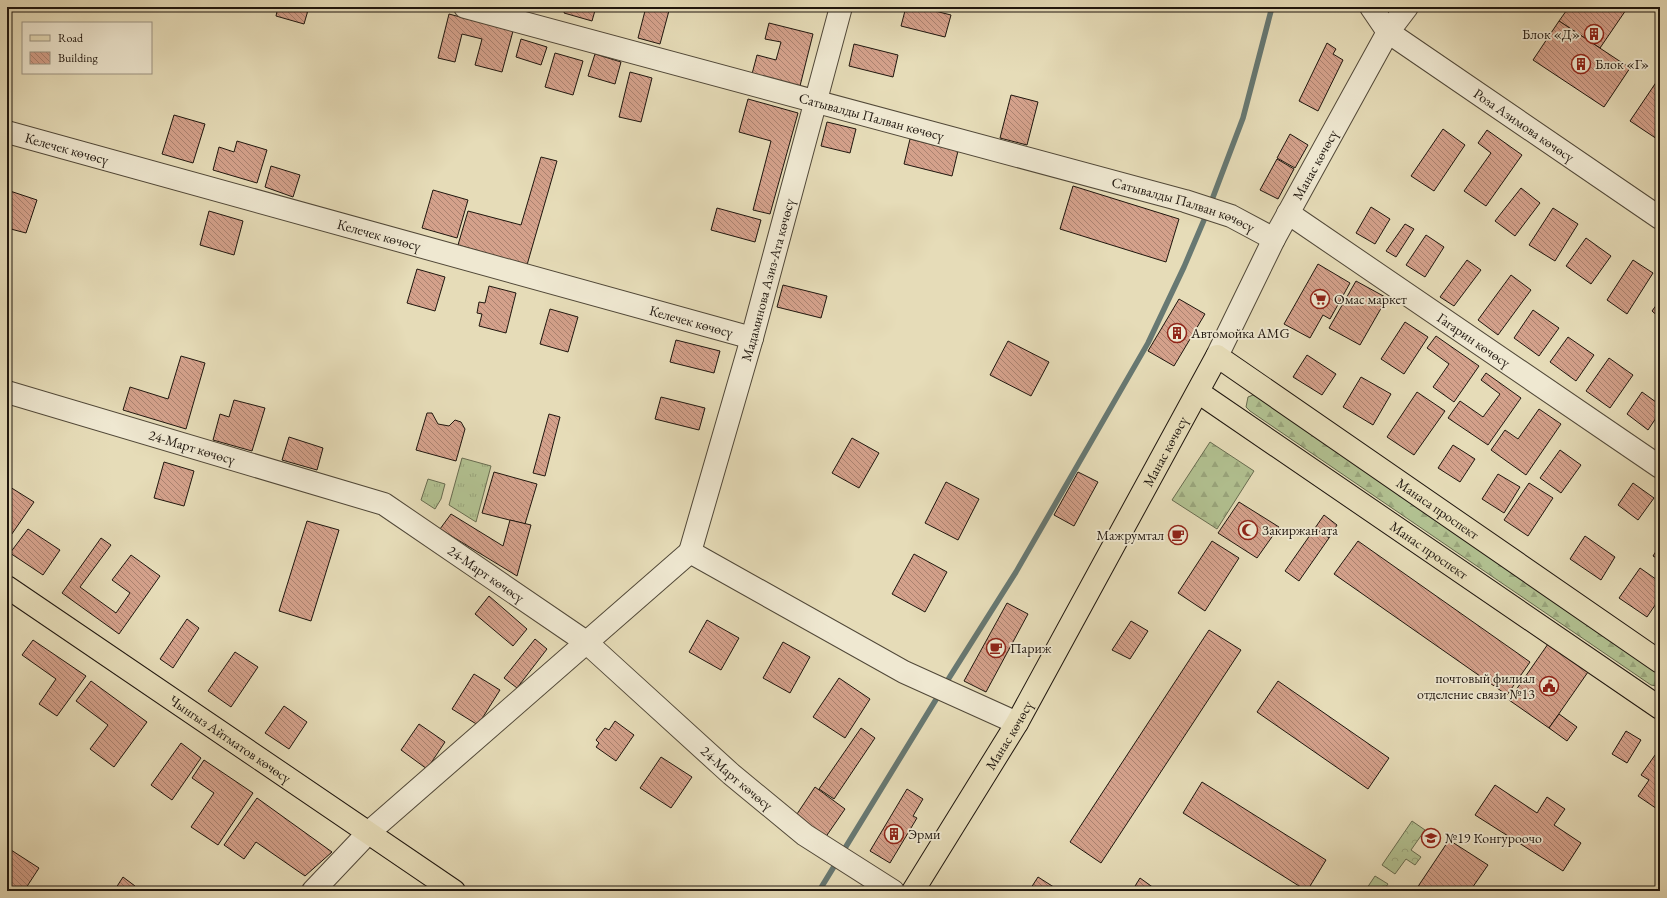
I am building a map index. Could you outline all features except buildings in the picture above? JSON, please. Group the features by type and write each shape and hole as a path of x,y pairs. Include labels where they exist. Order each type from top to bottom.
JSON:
{"main road":[{"name":"Манас көчөсү","path":"912,891 1017,723 1217,356"},
{"name":"Манаса проспект","path":"1217,356 1660,662"},
{"name":"Манас проспект","path":"1198,392 1660,708"},
{"name":"Чынгыз Айтматов көчөсү","path":"7,587 454,891"}],"street":[{"name":"Сатывалды Палван көчөсү","path":"465,7 1185,201 1231,216 1274,239"},
{"name":"Мадаминова Азиз-Ата көчөсү","path":"690,552 752,338 814,102 841,7"},
{"path":"1371,7 1388,32"},
{"name":"Манас көчөсү","path":"1217,356 1288,213 1388,32 1407,7"},
{"name":"Роза Азимова көчөсү","path":"1388,32 1660,218"},
{"name":"Келечек көчөсү","path":"7,132 752,338"},
{"name":"Гагарин көчөсү","path":"1288,213 1660,467"},
{"name":"24-Март көчөсү","path":"7,392 384,504 586,642 731,774 805,835 893,891"},
{"path":"313,891 368,833 690,552 904,672 1017,723"}],"green space":[{"path":"1253,395 1262,399 1659,672 1660,682 1656,686 1651,685 1250,411 1246,407 1248,397"},
{"path":"1210,442 1254,471 1217,529 1172,500"},
{"path":"462,458 491,466 476,522 449,505"},
{"path":"428,479 445,484 441,499 435,509 421,500"},
{"path":"1412,821 1425,830 1411,850 1421,857 1415,865 1406,859 1395,874 1382,865"},
{"path":"1375,876 1388,884 1383,891 1365,891"}],"waterway":[{"path":"1210,205 1243,118 1272,7"},
{"path":"944,686 1016,572 1148,343 1184,267 1207,213"},
{"path":"842,853 940,693"},
{"path":"819,891 838,860"}],"place":[{"name":"Блок «Д»","path":"1594,34"},
{"name":"Блок «Г»","path":"1581,64"},
{"name":"Омас маркет","path":"1320,299"},
{"name":"Автомойка AMG","path":"1177,333"},
{"name":"Закиржан ата","path":"1248,530"},
{"name":"Мажрумтал","path":"1178,535"},
{"name":"Париж","path":"996,648"},
{"name":"почтовый филиал отделение связи №13","path":"1549,686"},
{"name":"Эрми","path":"894,834"},
{"name":"№19 Конгуроочо","path":"1431,838"}]}
